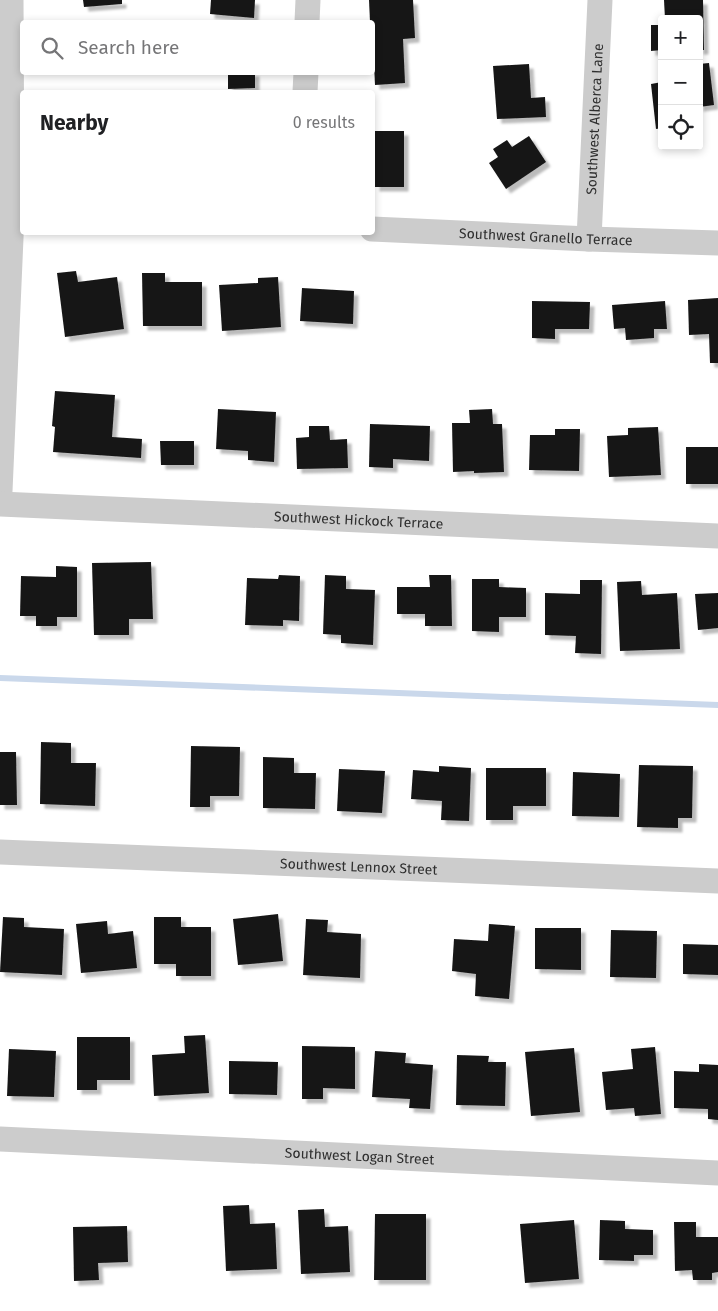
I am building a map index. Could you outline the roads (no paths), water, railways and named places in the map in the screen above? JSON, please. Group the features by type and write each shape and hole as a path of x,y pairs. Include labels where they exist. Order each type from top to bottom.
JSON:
{"street":[{"path":"0,491 12,215 12,0"},
{"path":"307,20 308,0"},
{"name":"Southwest Alberca Lane","path":"590,239 600,0"},
{"path":"305,90 306,75"},
{"name":"Southwest Granello Terrace","path":"375,229 718,243"},
{"name":"Southwest Hickock Terrace","path":"0,504 718,536"},
{"name":"Southwest Lennox Street","path":"0,852 718,881"},
{"name":"Southwest Logan Street","path":"0,1139 718,1173"}],"waterway":[{"path":"0,678 718,705"}]}
